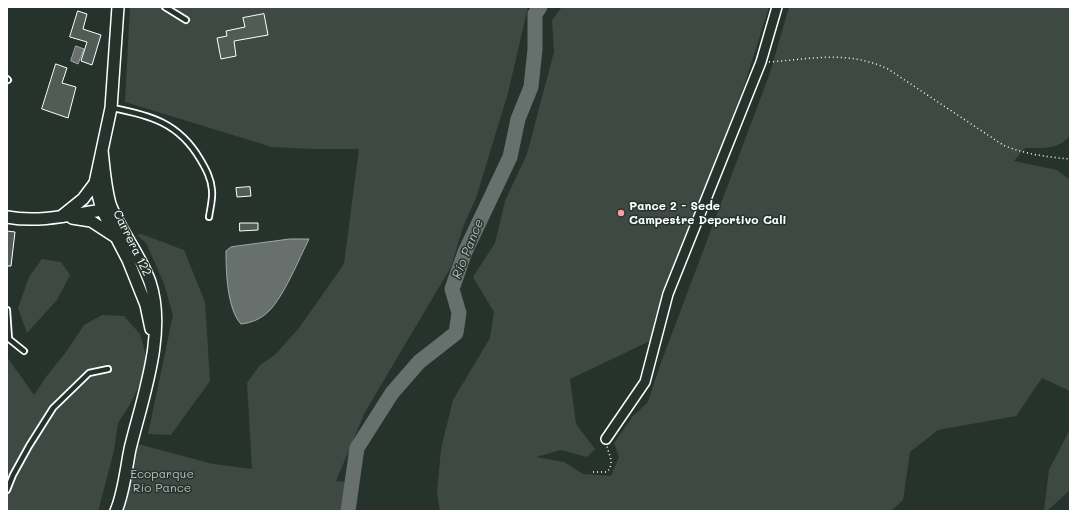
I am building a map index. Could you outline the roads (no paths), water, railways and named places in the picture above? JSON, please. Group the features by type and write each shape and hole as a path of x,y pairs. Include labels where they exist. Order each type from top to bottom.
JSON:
{"street":[{"name":"Carrera 122","path":"118,7 110,108 96,183 117,239 128,260 146,305 153,346"},
{"path":"606,439 646,382 668,294 761,62 777,7"},
{"name":"Carrera 122","path":"102,150 106,207 138,253 150,282 156,308 156,322 149,373 116,511"},
{"path":"59,217 76,206 96,183"},
{"path":"7,217 23,220 59,217 106,207"},
{"path":"59,217 91,221 117,239"}],"lane":[{"path":"165,7 186,20"},
{"path":"110,108 141,114 171,127 191,144 208,172 212,191 209,218"},
{"path":"7,310 9,338 24,351"},
{"path":"7,490 13,475 29,446 54,408 89,373 108,369"}],"waterway":[{"name":"Río Pance","path":"348,511 357,448 392,393 419,362 456,333 459,313 452,289 465,252 510,157 518,119 531,87 535,49 535,14 540,7"}],"place":[{"name":"Pance 2 - Sede Campestre Deportivo Cali","path":"621,213"}],"park label":[{"name":"Ecoparque Río Pance","path":"162,481"}]}
